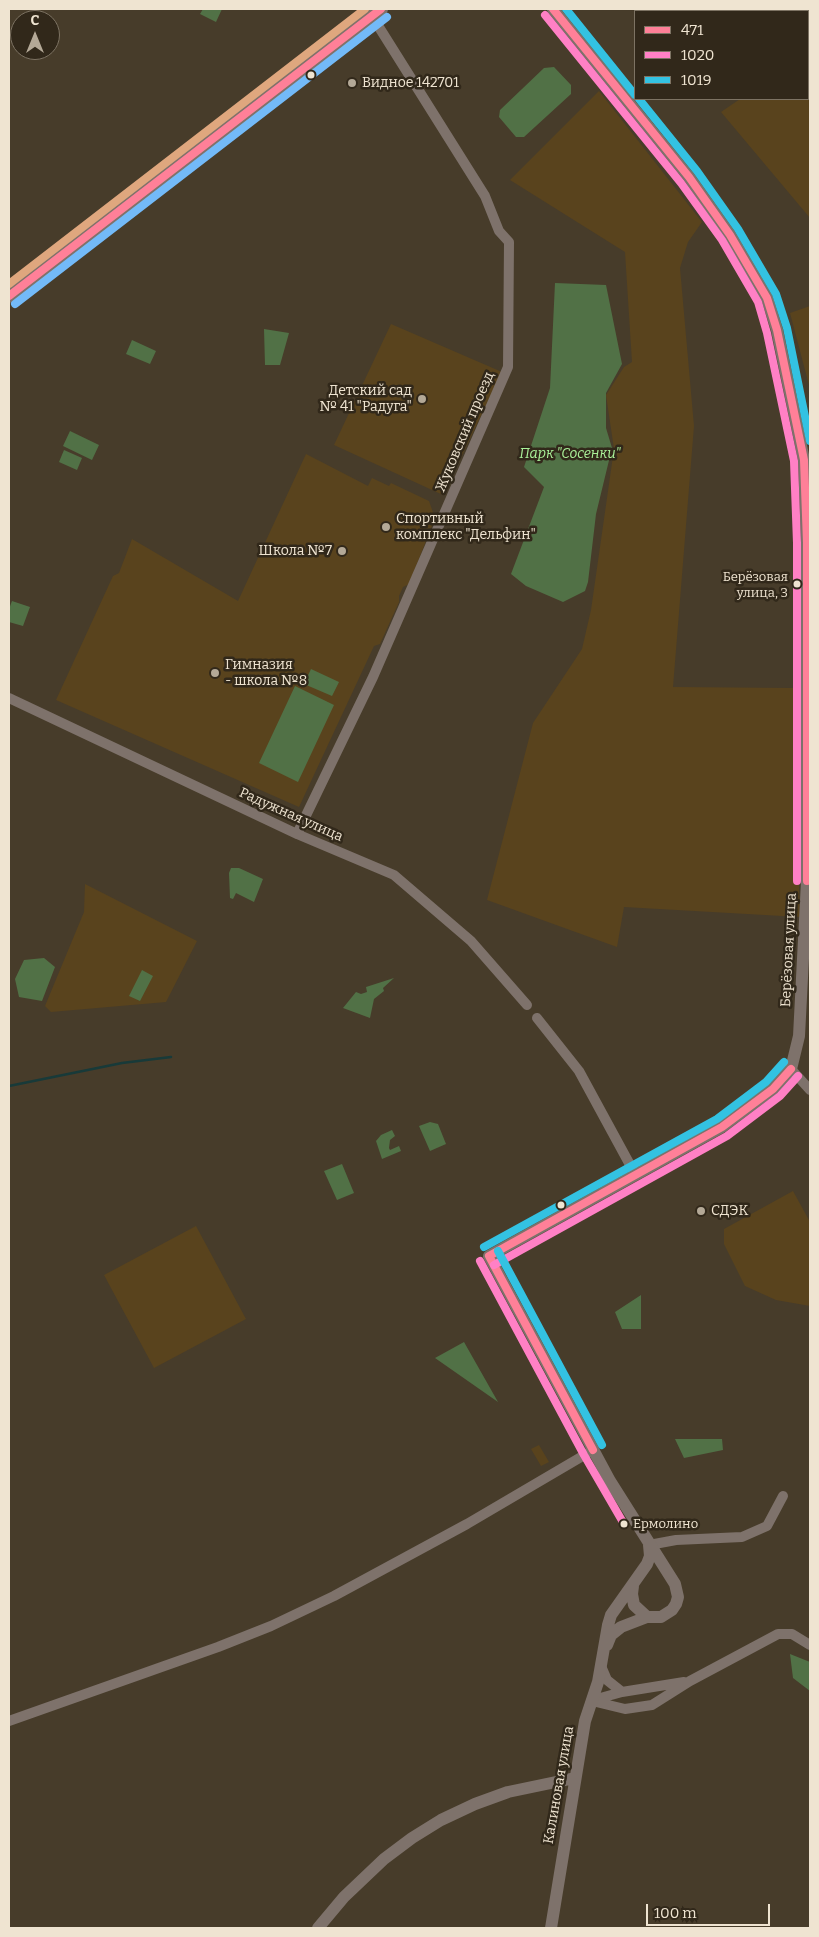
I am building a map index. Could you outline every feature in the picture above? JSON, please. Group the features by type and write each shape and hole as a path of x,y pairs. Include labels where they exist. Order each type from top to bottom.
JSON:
{"main road":[{"path":"9,296 377,12"}],"street":[{"name":"Берёзовая улица","path":"553,9 689,177 730,235 767,298 778,330 804,460 808,881 799,1036 791,1069 773,1090 742,1114 489,1256 593,1450"},
{"name":"Жуковский проезд","path":"298,834 373,677 508,368 509,242 500,231 485,196 377,12"},
{"name":"Радужная улица","path":"9,698 298,834 394,875 472,941 527,1005"},
{"path":"537,1018 579,1071 635,1174"},
{"path":"791,1069 810,1090"},
{"path":"9,1721 218,1647 271,1626 334,1596 467,1524 593,1450 648,1544 671,1578 677,1590 676,1604 667,1615 661,1618 647,1617 641,1614 634,1605 632,1594 635,1583 650,1572 665,1574 671,1578"},
{"path":"648,1544 676,1540 742,1537 767,1526 783,1496"},
{"name":"Калиновая улица","path":"551,1928 585,1721 601,1666 612,1615 647,1564 650,1556 648,1544"},
{"path":"604,1649 611,1635 620,1627 647,1617"},
{"path":"592,1701 625,1709 652,1705 690,1681 778,1634 792,1634 810,1644"},
{"path":"601,1666 608,1680 622,1692"},
{"path":"592,1701 622,1692 690,1681"},
{"path":"318,1928 344,1897 384,1859 412,1838 442,1820 475,1804 508,1792 576,1778"}],"shaded area":[{"path":"809,46 810,218 721,112 739,100 809,100"},
{"path":"599,91 702,222 688,242 680,268 694,426 673,687 793,688 800,917 624,907 617,947 487,900 533,723 582,649 591,610 614,449 606,395 624,367 632,362 625,252 510,180"},
{"path":"810,306 810,389 790,313"},
{"name":"Детский сад № 41 \"Радуга\"","path":"391,324 502,372 443,495 334,445"},
{"name":"Гимназия - школа №8","path":"306,454 368,486 372,478 389,486 391,483 429,501 435,518 409,584 403,587 399,596 399,602 380,644 374,646 299,807 56,700 113,576 119,573 132,539 238,601"},
{"path":"85,884 197,941 166,1002 51,1012 45,1006 84,912"},
{"path":"793,1191 810,1222 810,1306 776,1300 745,1286 724,1244 724,1229"},
{"path":"196,1226 246,1319 154,1368 104,1275"},
{"path":"539,1445 549,1462 541,1466 531,1449"}],"green space":[{"path":"203,9 222,9 216,22 200,14"},
{"path":"554,67 571,85 571,94 524,137 516,137 499,117 500,110 544,68"},
{"name":"Парк \"Сосенки\"","path":"555,283 606,285 622,364 606,393 606,428 612,448 596,514 588,582 585,591 563,602 526,586 511,574 544,487 524,467 550,388"},
{"path":"264,329 289,333 280,365 265,365"},
{"path":"132,340 156,351 150,364 126,354"},
{"path":"70,431 99,445 92,460 63,446"},
{"path":"64,450 82,458 77,470 59,462"},
{"path":"12,601 30,607 23,626 9,622 9,609"},
{"path":"311,669 339,682 332,696 304,684"},
{"path":"295,686 334,705 298,782 259,763"},
{"path":"231,868 239,868 263,879 254,902 236,893 233,899 230,898 229,873"},
{"path":"44,958 55,967 42,1001 19,997 15,979 24,960"},
{"path":"142,970 153,976 140,1001 129,996"},
{"path":"394,978 383,988 384,991 374,999 370,1018 343,1008 356,992 361,994 367,992 366,987"},
{"path":"430,1122 438,1124 446,1144 430,1151 419,1126"},
{"path":"392,1130 395,1136 390,1140 389,1148 390,1150 399,1146 401,1151 382,1159 376,1141 381,1135"},
{"path":"342,1164 354,1193 337,1200 324,1171"},
{"path":"641,1295 641,1329 622,1329 615,1312"},
{"path":"464,1342 498,1402 435,1358"},
{"path":"675,1439 722,1439 723,1450 684,1458"},
{"path":"790,1654 810,1662 810,1691 793,1678"}],"waterway":[{"path":"9,1086 122,1063 171,1057"}],"transit line":[{"path":"9,284 365,9"},
{"name":"471","path":"9,296 381,9"},
{"name":"471","path":"553,9 689,177 730,235 767,298 777,330 804,460 807,543 807,881"},
{"name":"1019","path":"566,9 634,94"},
{"name":"1020","path":"545,15 681,183 722,240 758,302 767,333 794,461 797,543 797,881"},
{"path":"15,304 387,17"},
{"name":"1019","path":"640,100 697,171 738,229 776,294 787,328 810,441"},
{"name":"1019","path":"484,1247 717,1119 766,1082 784,1062"},
{"name":"471","path":"489,1256 722,1127 773,1089 791,1069"},
{"name":"1020","path":"494,1265 727,1136 780,1096 798,1076"},
{"name":"1019","path":"498,1251 602,1445"},
{"name":"471","path":"489,1256 593,1450"},
{"name":"1020","path":"480,1261 584,1455 624,1524"}],"place":[{"name":"Видное 142701","path":"352,83"},
{"name":"Детский сад № 41 \"Радуга\"","path":"422,399"},
{"name":"Спортивный комплекс \"Дельфин\"","path":"386,527"},
{"name":"Школа №7","path":"342,551"},
{"name":"Берёзовая улица, 3","path":"797,584"},
{"name":"Гимназия - школа №8","path":"215,673"},
{"name":"СДЭК","path":"701,1211"},
{"name":"Ермолино","path":"624,1524"}]}
